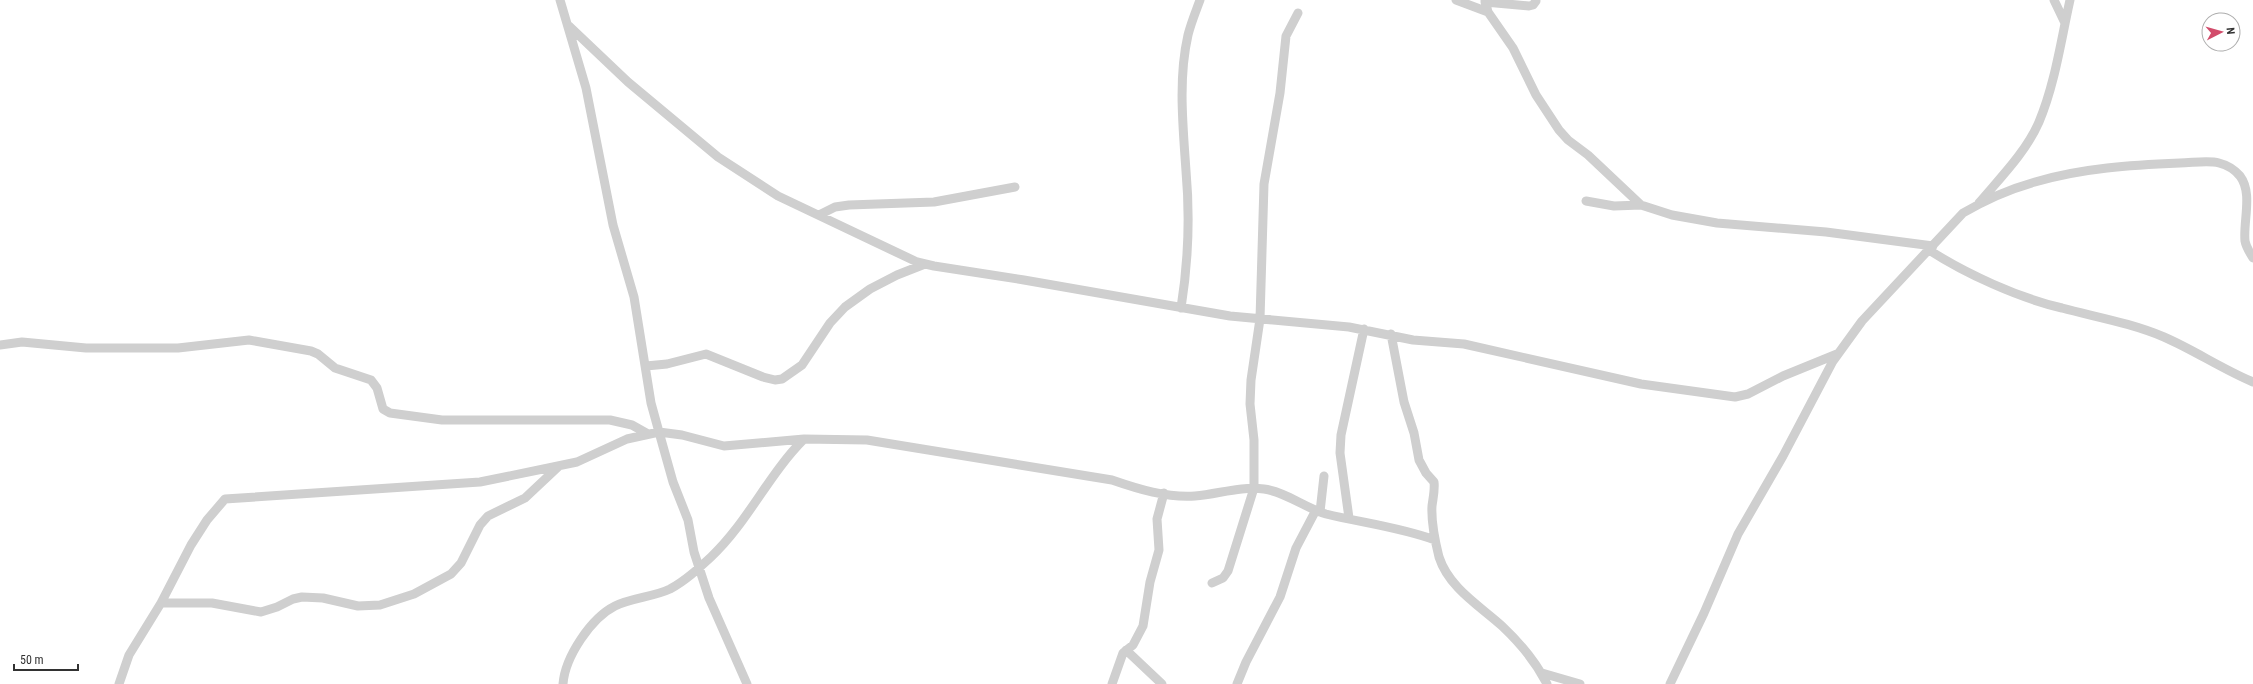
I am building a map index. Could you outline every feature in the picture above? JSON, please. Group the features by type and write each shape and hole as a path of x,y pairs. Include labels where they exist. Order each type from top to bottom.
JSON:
{"street":[{"path":"560,0 569,26 586,88 613,225 634,297 651,403 673,482 688,520 699,567 709,598 747,684"},
{"path":"1181,308 1185,286 1188,210 1182,131 1183,70 1188,33 1200,0"},
{"path":"1456,0 1488,12"},
{"path":"2054,0 2065,23"},
{"path":"1978,204 2012,164 2039,122 2070,0"},
{"path":"1536,1 1533,5 1529,6 1485,1 1488,12 1513,48 1536,95 1559,130 1568,140 1588,155 1642,205"},
{"path":"1212,582 1223,578 1228,571 1254,488 1254,440 1250,404 1251,380 1260,319 1264,184 1280,93 1286,39 1298,13"},
{"path":"569,26 628,82 718,157 778,196 901,256 925,264 1125,297 1181,308 1260,319 1364,329 1413,340 1464,344 1641,384 1735,397 1748,394 1783,376 1837,354"},
{"path":"1670,684 1738,534 1783,456 1837,354 1862,321 1963,213 1978,204 2034,182 2060,176 2140,165 2219,163 2229,167 2241,177 2247,192 2248,206 2245,241 2253,258"},
{"path":"819,215 835,207 849,205 934,202 1015,187"},
{"path":"1586,201 1614,206 1642,205 1672,215 1716,223 1812,230 1931,248 1949,263 2030,298 2062,308 2098,316 2163,337 2253,382"},
{"path":"646,366 667,364 706,354 763,377 782,379 802,365 830,323 845,307 890,278 925,264"},
{"path":"1349,518 1340,453 1341,435 1364,329"},
{"path":"1391,334 1404,402 1414,434 1419,460 1426,473 1434,482 1432,508 1435,540 1444,568 1455,584 1523,647 1542,673 1547,684"},
{"path":"0,345 22,342 86,348 178,348 249,340 261,341 311,351 318,354 335,368 372,380 377,388 383,409 390,413 442,420 610,420 632,425 648,434"},
{"path":"119,684 129,655 161,603 197,535 225,499 466,484 558,467 577,462 626,439 659,432 682,435 724,446 804,439 842,438 874,441 1112,480 1137,488 1164,493 1194,496 1254,488 1275,491 1318,511 1409,531 1435,540"},
{"path":"562,684 565,669 571,656 597,619 616,605 668,589 681,582 699,567 736,530 756,504 777,469 804,439"},
{"path":"161,603 212,603 261,612 277,607 293,599 323,598 358,606 380,605 414,594 451,574 461,563 480,525 488,516 525,498 558,467"},
{"path":"1237,684 1246,662 1280,597 1296,548 1318,511 1324,476"},
{"path":"1112,684 1118,663 1126,650 1133,645 1143,626 1150,582 1159,550 1157,519 1164,493"},
{"path":"1126,650 1162,684"},
{"path":"1542,673 1580,684"}]}
